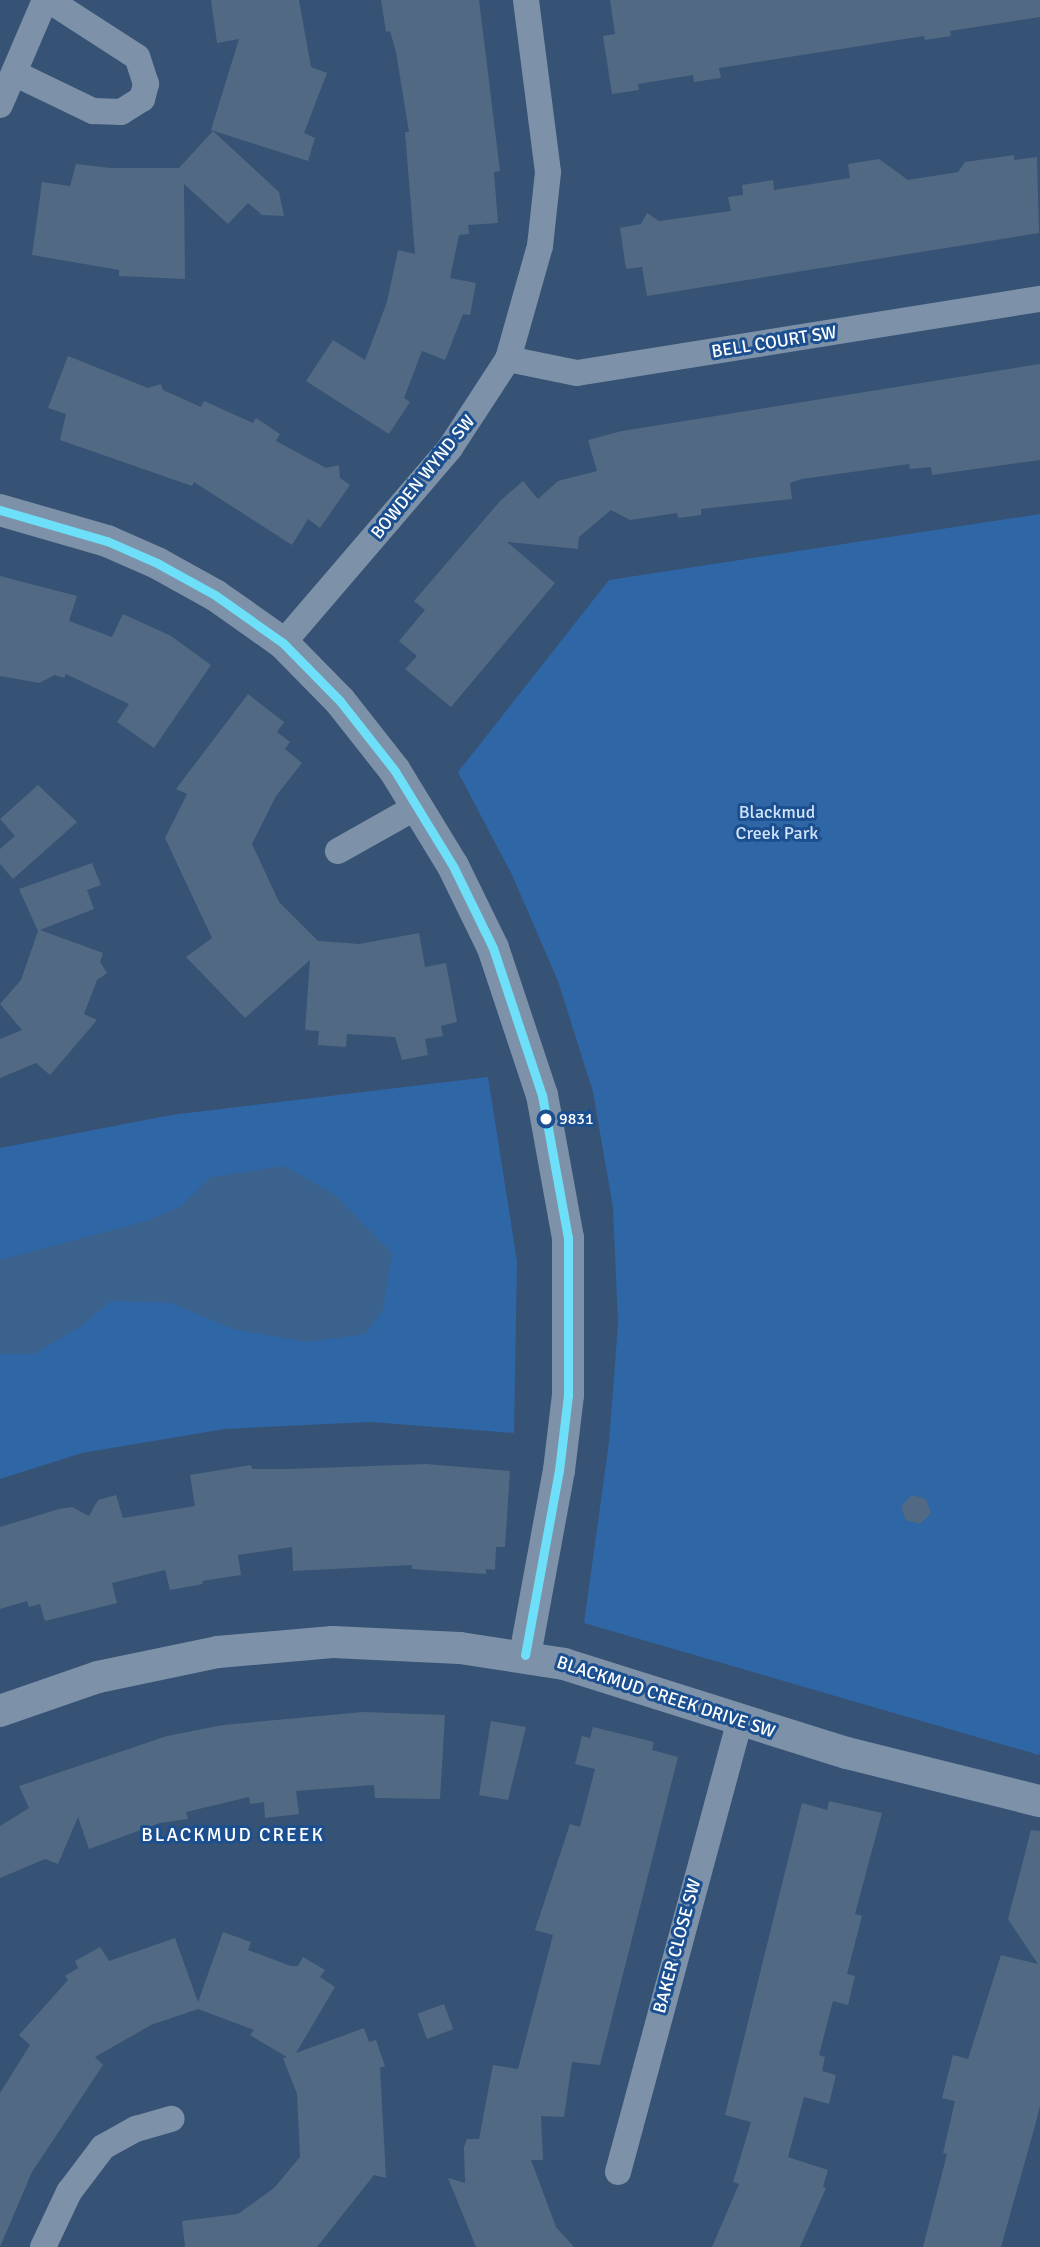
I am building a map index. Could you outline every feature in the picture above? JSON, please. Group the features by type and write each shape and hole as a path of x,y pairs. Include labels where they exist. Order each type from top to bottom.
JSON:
{"street":[{"path":"0,105 14,73 47,0 137,57 146,84 142,99 132,108 106,114 14,73"},
{"name":"BOWDEN WYND SW","path":"283,643 450,448 508,359 540,246 548,172 526,0"},
{"name":"BELL COURT SW","path":"508,359 577,373 1040,299"},
{"path":"0,510 107,541 157,564 215,595 283,643 370,736 418,806 453,866 511,992 542,1095 568,1238 568,1395 559,1470 525,1655"},
{"path":"338,852 418,806"},
{"name":"BLACKMUD CREEK DRIVE SW","path":"0,1711 98,1677 241,1650 333,1642 398,1643 525,1655 930,1776 1040,1801"},
{"name":"BAKER CLOSE SW","path":"618,2172 739,1721"},
{"path":"43,2247 69,2192 103,2147 128,2133 172,2119"}],"green space":[{"name":"Blackmud Creek Park","path":"1040,514 1039,1755 584,1623 609,1442 618,1324 613,1208 593,1092 558,981 512,875 458,772 609,580"},
{"path":"488,1077 517,1261 514,1433 370,1422 225,1429 82,1453 0,1479 0,1148 171,1115"}],"shaded area":[{"path":"284,1166 335,1195 392,1253 383,1309 366,1334 307,1342 233,1329 171,1303 111,1301 81,1326 34,1354 0,1354 0,1260 150,1220 181,1206 211,1177"}],"building":[{"path":"211,0 299,0 311,67 327,73 304,133 315,138 308,161 211,130 239,39 217,43"},
{"path":"381,0 479,0 500,171 494,172 498,223 468,225 469,234 459,235 450,278 476,283 470,315 463,314 445,360 422,351 404,398 410,402 389,434 306,381 333,340 365,360 387,302 398,250 415,254 405,132 409,132 396,52 390,31 386,32"},
{"path":"610,0 1040,0 1040,17 950,31 951,36 925,40 924,36 719,68 721,78 694,82 693,75 638,84 639,90 612,94 603,36 615,34"},
{"path":"213,131 279,192 284,216 262,215 248,203 228,224 184,184 185,279 119,276 119,270 32,255 42,182 70,186 76,164 111,168 179,168"},
{"path":"1014,155 1014,160 1037,157 1039,233 647,296 642,267 626,269 620,228 641,224 647,213 659,221 731,211 728,197 743,195 742,185 773,180 774,190 850,178 848,164 879,159 908,180 958,172 965,162"},
{"path":"68,356 148,388 161,384 163,390 201,407 204,401 253,423 256,418 280,434 276,441 326,468 339,465 340,478 350,485 320,528 308,519 292,545 194,482 192,486 60,440 66,414 48,408"},
{"path":"1040,364 1040,460 932,475 931,467 910,469 909,464 802,479 790,483 792,499 701,509 701,515 678,518 677,513 630,520 611,510 579,537 578,549 507,542 555,583 451,707 405,669 417,656 399,641 425,610 414,601 501,500 523,481 538,499 558,481 597,471 588,440 622,431"},
{"path":"0,576 77,596 69,621 112,637 123,614 171,636 211,665 154,748 117,722 129,704 66,674 64,678 55,675 39,683 0,676"},
{"path":"248,694 284,722 277,732 290,742 285,749 302,763 276,796 252,844 279,902 318,941 359,944 419,933 425,967 446,963 457,1022 441,1026 443,1036 425,1039 428,1055 402,1060 395,1037 347,1034 346,1047 318,1045 319,1031 305,1030 310,960 245,1018 186,957 212,938 165,838 187,794 176,789"},
{"path":"38,785 77,822 13,879 0,864 0,849 15,836 0,819"},
{"path":"92,863 101,885 87,890 94,909 40,930 103,953 100,962 107,973 97,980 84,1014 97,1020 50,1075 36,1063 0,1078 0,1039 22,1030 0,1004 21,980 38,931 19,889"},
{"path":"426,1464 510,1471 505,1547 496,1547 495,1570 486,1569 486,1574 412,1569 412,1565 293,1571 292,1547 238,1555 241,1575 202,1581 203,1584 170,1590 165,1570 112,1583 117,1603 45,1621 40,1604 29,1607 27,1601 0,1609 0,1527 72,1507 89,1516 98,1500 116,1495 123,1518 195,1506 190,1475 251,1465 252,1469 290,1469"},
{"path":"912,1495 926,1499 931,1513 920,1524 906,1520 901,1506"},
{"path":"363,1712 445,1715 440,1799 375,1798 374,1785 296,1791 299,1814 265,1818 264,1802 250,1804 249,1797 186,1812 188,1819 160,1823 89,1849 78,1817 58,1864 45,1859 0,1878 0,1826 29,1808 19,1786 167,1736 223,1725"},
{"path":"491,1721 526,1727 508,1800 479,1795"},
{"path":"593,1727 654,1742 652,1750 678,1757 600,2065 572,2062 564,2117 541,2116 543,2160 531,2160 556,2227 574,2247 476,2247 448,2178 465,2183 464,2147 467,2139 479,2139 493,2065 518,2069 553,1935 535,1930 570,1824 580,1827 595,1769 575,1764 582,1736 590,1738"},
{"path":"829,1801 882,1813 855,1914 862,1916 847,1974 855,1976 848,2005 833,2001 819,2055 825,2057 822,2071 836,2075 829,2104 804,2097 788,2157 828,2170 823,2187 826,2188 800,2247 712,2247 739,2184 733,2182 751,2122 725,2115 802,1803 827,1810"},
{"path":"1031,1830 1040,1831 1040,2106 1036,2122 1001,2247 923,2247 947,2154 943,2153 955,2101 942,2098 953,2055 968,2059 1001,1955 1038,1964 1008,1919"},
{"path":"223,1932 251,1942 248,1950 291,1966 298,1966 303,1957 325,1970 320,1977 335,1987 296,2053 364,2028 369,2042 376,2040 385,2066 380,2068 386,2178 374,2175 317,2247 185,2247 182,2221 238,2214 274,2188 300,2157 297,2094 283,2058 287,2057 250,2035 254,2030 198,2009 151,2025 95,2057 103,2065 32,2172 0,2247 0,2093 30,2045 19,2035 68,1980 65,1976 78,1968 75,1961 100,1947 109,1961 175,1938 198,2002"},
{"path":"444,2004 453,2029 427,2039 418,2014"}],"transit line":[{"path":"0,510 107,541 157,563 215,595 283,643 340,701 395,771 453,866 493,948 542,1095 568,1238 568,1395 559,1470 525,1655"}],"place":[{"name":"9831","path":"546,1119"}],"district":[{"name":"BLACKMUD CREEK","path":"233,1836"}]}
